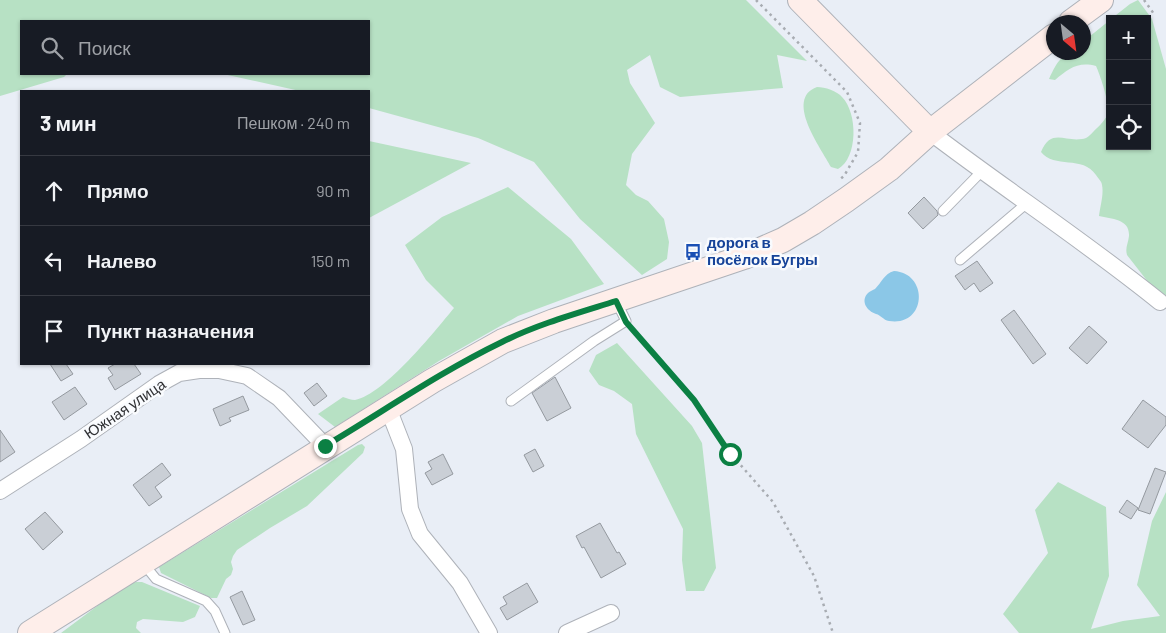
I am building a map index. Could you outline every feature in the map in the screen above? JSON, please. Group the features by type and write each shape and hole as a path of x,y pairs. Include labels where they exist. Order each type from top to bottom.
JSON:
{"main road":[{"path":"800,0 930,132"},
{"path":"1081,15 1101,0"},
{"path":"30,633 325,446 456,366 503,341 554,322 621,311 783,240 846,200 889,169 930,132 1046,42"}],"street":[{"path":"930,132 1114,266 1163,306"},
{"name":"Южная улица","path":"0,491 81,439 159,384 180,373 199,370 219,370 247,376 279,398 325,446"},
{"path":"388,408 404,449 410,509 420,534 460,583 489,633"},
{"path":"567,633 611,613"}],"lane":[{"path":"943,211 982,171"},
{"path":"960,260 1027,203"},
{"path":"511,401 594,341 621,311"},
{"path":"143,563 156,579 206,601 215,611 225,633"}],"path":[{"path":"756,0 848,92 860,123 858,152 844,176 837,182"},
{"path":"1144,0 1154,14"},
{"path":"621,311 694,400 730,454 773,502 814,576 833,633"}],"green space":[{"path":"0,0 746,0 807,61 777,55 783,88 680,97 660,87 650,55 627,70 630,83 655,123 632,154 626,185 636,195 648,201 664,219 669,242 667,259 642,275 580,219 534,162 478,138 370,108 370,90 295,90 228,75 370,75 370,20 20,20 20,75 66,75 0,96"},
{"path":"1138,0 1149,15 1116,15"},
{"path":"1151,18 1166,69 1166,305 1127,255 1126,248 1129,230 1127,226 1114,219 1099,216 1102,189 1096,175 1084,165 1053,160 1041,152 1049,140 1054,138 1084,139 1106,117 1106,150 1151,150"},
{"path":"1106,23 1106,97 1096,66 1079,65 1069,69 1055,80 1049,79 1060,60 1091,60 1091,35"},
{"path":"817,87 831,90 840,95 851,113 854,135 852,146 845,163 838,169 831,167 813,137 804,113 804,102 808,93"},
{"path":"370,141 471,163 370,217"},
{"path":"508,187 571,239 604,284 518,316 439,361 335,427 318,414 343,397 355,400 367,395 380,386 408,361 454,308 426,280 405,245 442,217"},
{"path":"617,343 692,426 702,443 716,568 704,591 686,591 682,560 683,529 636,434 632,404 614,391 599,385 589,371 596,355"},
{"path":"362,444 365,447 363,453 307,506 237,550 231,562 233,569 231,575 226,579 217,598 211,598 161,573 159,567"},
{"path":"1058,482 1106,507 1109,576 1091,629 1123,621 1160,616 1137,585 1152,521 1166,492 1166,633 1019,633 1003,614 1048,553 1035,510"},
{"path":"142,582 200,606 195,617 183,622 143,619 137,622 136,628 141,633 61,633 124,586"}],"water":[{"path":"894,271 905,274 913,280 918,289 919,299 917,308 911,316 902,321 885,320 870,311 865,302 868,293 875,289 885,276"}],"building":[{"path":"924,197 937,211 938,215 923,229 908,213"},
{"path":"977,261 993,283 980,292 974,283 965,290 955,276"},
{"path":"1014,310 1046,354 1033,364 1001,320"},
{"path":"1089,326 1107,342 1087,364 1069,348"},
{"path":"51,365 67,365 73,374 61,381"},
{"path":"113,365 135,365 141,374 115,390 108,378 113,375 108,368"},
{"path":"555,377 571,408 547,421 532,393"},
{"path":"317,383 327,396 314,406 304,393"},
{"path":"75,387 87,404 64,420 52,402"},
{"path":"243,396 249,410 229,418 231,421 220,426 213,409"},
{"path":"1143,400 1166,417 1166,425 1148,448 1122,429"},
{"path":"0,430 15,452 0,462"},
{"path":"535,449 544,466 533,472 524,455"},
{"path":"443,454 453,474 432,485 425,473 432,469 428,462"},
{"path":"162,463 171,475 155,487 162,497 149,506 133,485"},
{"path":"1155,468 1166,472 1150,514 1138,510"},
{"path":"1127,500 1138,508 1131,519 1119,512"},
{"path":"45,512 63,532 43,550 25,529"},
{"path":"600,523 617,553 619,552 626,564 601,578 576,536"},
{"path":"527,583 538,602 507,620 500,608 507,604 503,597"},
{"path":"242,591 255,620 243,625 230,597"}],"place":[{"name":"дорога в посёлок Бугры","path":"693,252"}],"route":[{"path":"325,446 456,366 503,341 616,301 626,322 694,400 730,454"}]}
